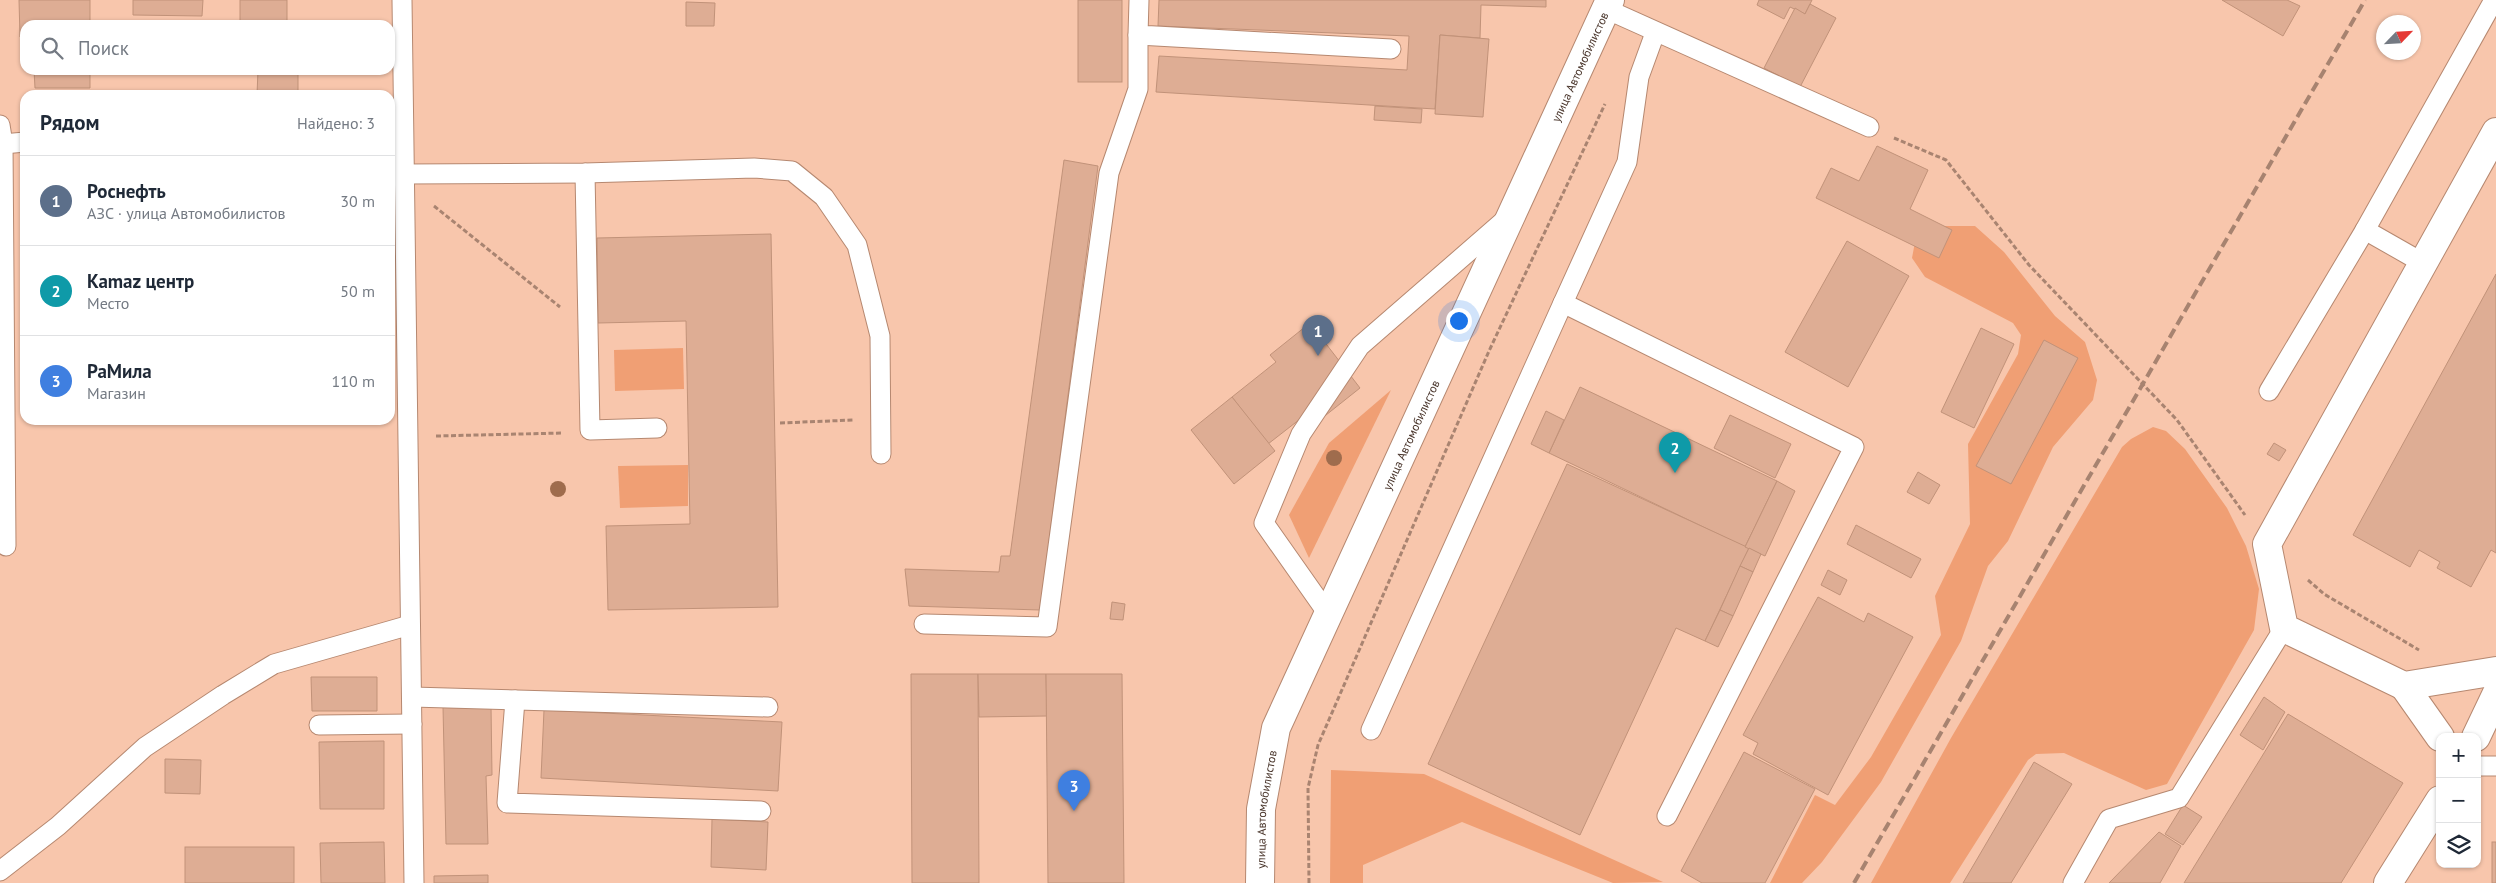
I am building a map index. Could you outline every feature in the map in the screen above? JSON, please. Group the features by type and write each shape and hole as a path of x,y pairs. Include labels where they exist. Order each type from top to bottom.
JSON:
{"street":[{"name":"улица Автомобилистов","path":"1260,883 1261,809 1276,728 1608,5"},
{"path":"2437,733 2404,686 2284,628 2267,544 2496,132"},
{"path":"2404,686 2496,671"},
{"path":"2478,733 2496,696"},
{"path":"2388,883 2436,806"}],"lane":[{"path":"402,0 397,124 404,178 414,883"},
{"path":"924,624 1047,627 1109,172 1138,89 1139,0"},
{"path":"2269,392 2365,230 2494,0"},
{"path":"1608,5 1655,32 1869,127"},
{"path":"1372,730 1627,162 1639,77 1655,32"},
{"path":"1138,35 1391,49"},
{"path":"0,125 3,144 6,546"},
{"path":"3,144 20,142"},
{"path":"404,178 754,168 792,171 824,197 857,245 880,336 881,454"},
{"path":"585,172 590,430 657,428"},
{"path":"1328,614 1264,523 1301,434 1360,346 1511,215"},
{"path":"2365,230 2423,262"},
{"path":"1563,304 1854,447 1667,816"},
{"path":"0,871 58,826 145,747 223,695 274,664 410,625"},
{"path":"2073,883 2109,819 2179,798 2284,628"},
{"path":"412,697 768,707"},
{"path":"515,700 507,803 761,811"},
{"path":"319,725 412,724"},
{"path":"2481,766 2496,766"}],"path":[{"path":"1309,883 1308,788 1318,745 1489,350 1608,98"},
{"path":"1869,127 1946,160 2029,265 2144,382 2177,420 2267,544 2324,594 2425,653"},
{"path":"404,178 588,330"},
{"path":"780,423 881,419"},
{"path":"408,437 581,433 590,430"}],"shaded area":[{"path":"1935,226 1975,226 2004,252 2055,316 2085,342 2097,380 2093,400 2053,447 2008,541 1988,566 1961,641 1881,782 1822,862 1802,883 1770,883 1815,795 1835,805 1871,757 1941,635 1935,596 1970,524 1968,444 2018,354 2021,335 2013,323 1925,277 1912,258 1915,242"},
{"path":"683,348 684,389 615,391 614,350"},
{"path":"1391,390 1309,558 1289,515 1329,443"},
{"path":"2153,427 2166,431 2185,449 2227,508 2246,546 2259,589 2254,630 2167,784 2146,790 2064,753 2036,754 2028,760 1950,883 1871,883 1951,738 2122,447 2131,439"},
{"path":"688,465 688,506 620,508 618,466"},
{"path":"1331,770 1424,774 1663,882 1613,883 1462,822 1363,865 1363,883 1330,883"}],"building":[{"path":"19,0 90,0 90,20 20,20 20,37"},
{"path":"133,0 203,0 202,16 133,15"},
{"path":"240,0 287,0 287,20 240,20"},
{"path":"1078,0 1122,0 1122,82 1078,82"},
{"path":"1159,0 1546,0 1546,7 1481,5 1480,38 1440,35 1435,109 1156,92 1159,56 1407,70 1409,36 1158,26"},
{"path":"1759,0 1812,0 1805,14 1790,7 1784,19 1757,5"},
{"path":"2222,0 2287,0 2300,6 2283,36"},
{"path":"686,2 715,3 714,26 686,26"},
{"path":"1810,4 1836,18 1800,87 1764,68 1795,8 1805,14"},
{"path":"1440,35 1489,39 1483,117 1435,114"},
{"path":"34,75 90,75 90,88 35,88"},
{"path":"258,75 298,75 298,90 257,90"},
{"path":"1375,106 1422,109 1421,123 1374,120"},
{"path":"1877,146 1928,170 1910,209 1952,230 1939,258 1816,198 1831,168 1859,181"},
{"path":"1064,160 1098,166 1040,610 909,606 905,569 999,572 1001,556 1010,556"},
{"path":"771,234 778,607 608,610 606,526 690,524 686,321 598,323 597,238"},
{"path":"1847,241 1909,276 1848,387 1785,352"},
{"path":"2496,274 2496,553 2491,550 2471,587 2437,568 2440,562 2419,550 2410,567 2353,535"},
{"path":"1310,323 1360,388 1321,419 1313,409 1268,444 1232,397 1276,362 1270,355"},
{"path":"1981,328 2014,344 1974,428 1941,412"},
{"path":"2044,340 2078,358 2011,484 1976,466"},
{"path":"1580,387 1777,481 1745,547 1549,453"},
{"path":"1232,397 1275,451 1234,484 1191,430"},
{"path":"1546,411 1564,420 1549,453 1531,444"},
{"path":"1730,415 1791,444 1775,478 1714,448"},
{"path":"2274,443 2286,450 2279,461 2267,454"},
{"path":"1567,464 1749,548 1705,641 1676,628 1580,835 1428,764"},
{"path":"1918,472 1940,485 1929,504 1907,492"},
{"path":"1777,481 1795,491 1765,556 1745,547"},
{"path":"1856,525 1921,559 1911,578 1847,544"},
{"path":"1749,548 1761,554 1753,572 1740,566"},
{"path":"1740,566 1753,572 1733,616 1720,610"},
{"path":"1828,570 1847,580 1840,595 1821,585"},
{"path":"1818,597 1864,622 1868,613 1913,637 1828,795 1753,754 1758,743 1743,735"},
{"path":"1112,602 1125,604 1123,620 1110,619"},
{"path":"1720,610 1733,616 1718,647 1705,641"},
{"path":"911,674 978,674 979,883 912,883"},
{"path":"978,674 1046,674 1047,716 979,717"},
{"path":"1046,674 1122,674 1124,883 1048,883"},
{"path":"311,677 377,677 377,711 312,711"},
{"path":"2264,697 2285,712 2263,750 2240,735"},
{"path":"491,706 492,775 486,776 488,844 446,844 443,707"},
{"path":"544,710 782,722 778,791 541,778"},
{"path":"2288,714 2403,783 2341,883 2184,883"},
{"path":"384,741 384,809 320,809 319,742"},
{"path":"1744,752 1815,789 1765,883 1702,883 1681,871"},
{"path":"165,759 201,760 200,794 165,793"},
{"path":"2034,762 2072,784 2011,883 1963,883"},
{"path":"2183,805 2202,817 2183,845 2165,834"},
{"path":"712,819 768,822 766,870 711,867"},
{"path":"2159,832 2181,846 2160,883 2109,883"},
{"path":"384,842 385,883 321,883 320,843"},
{"path":"2492,842 2496,842 2496,883 2492,883"},
{"path":"185,847 294,847 294,883 185,883"},
{"path":"488,875 488,883 434,883 434,876"}],"railway":[{"path":"1854,883 2365,0"}],"place":[{"name":"Роснефть","path":"1318,356"},
{"name":"Kamaz центр","path":"1675,473"},
{"name":"РаМила","path":"1074,811"}]}
